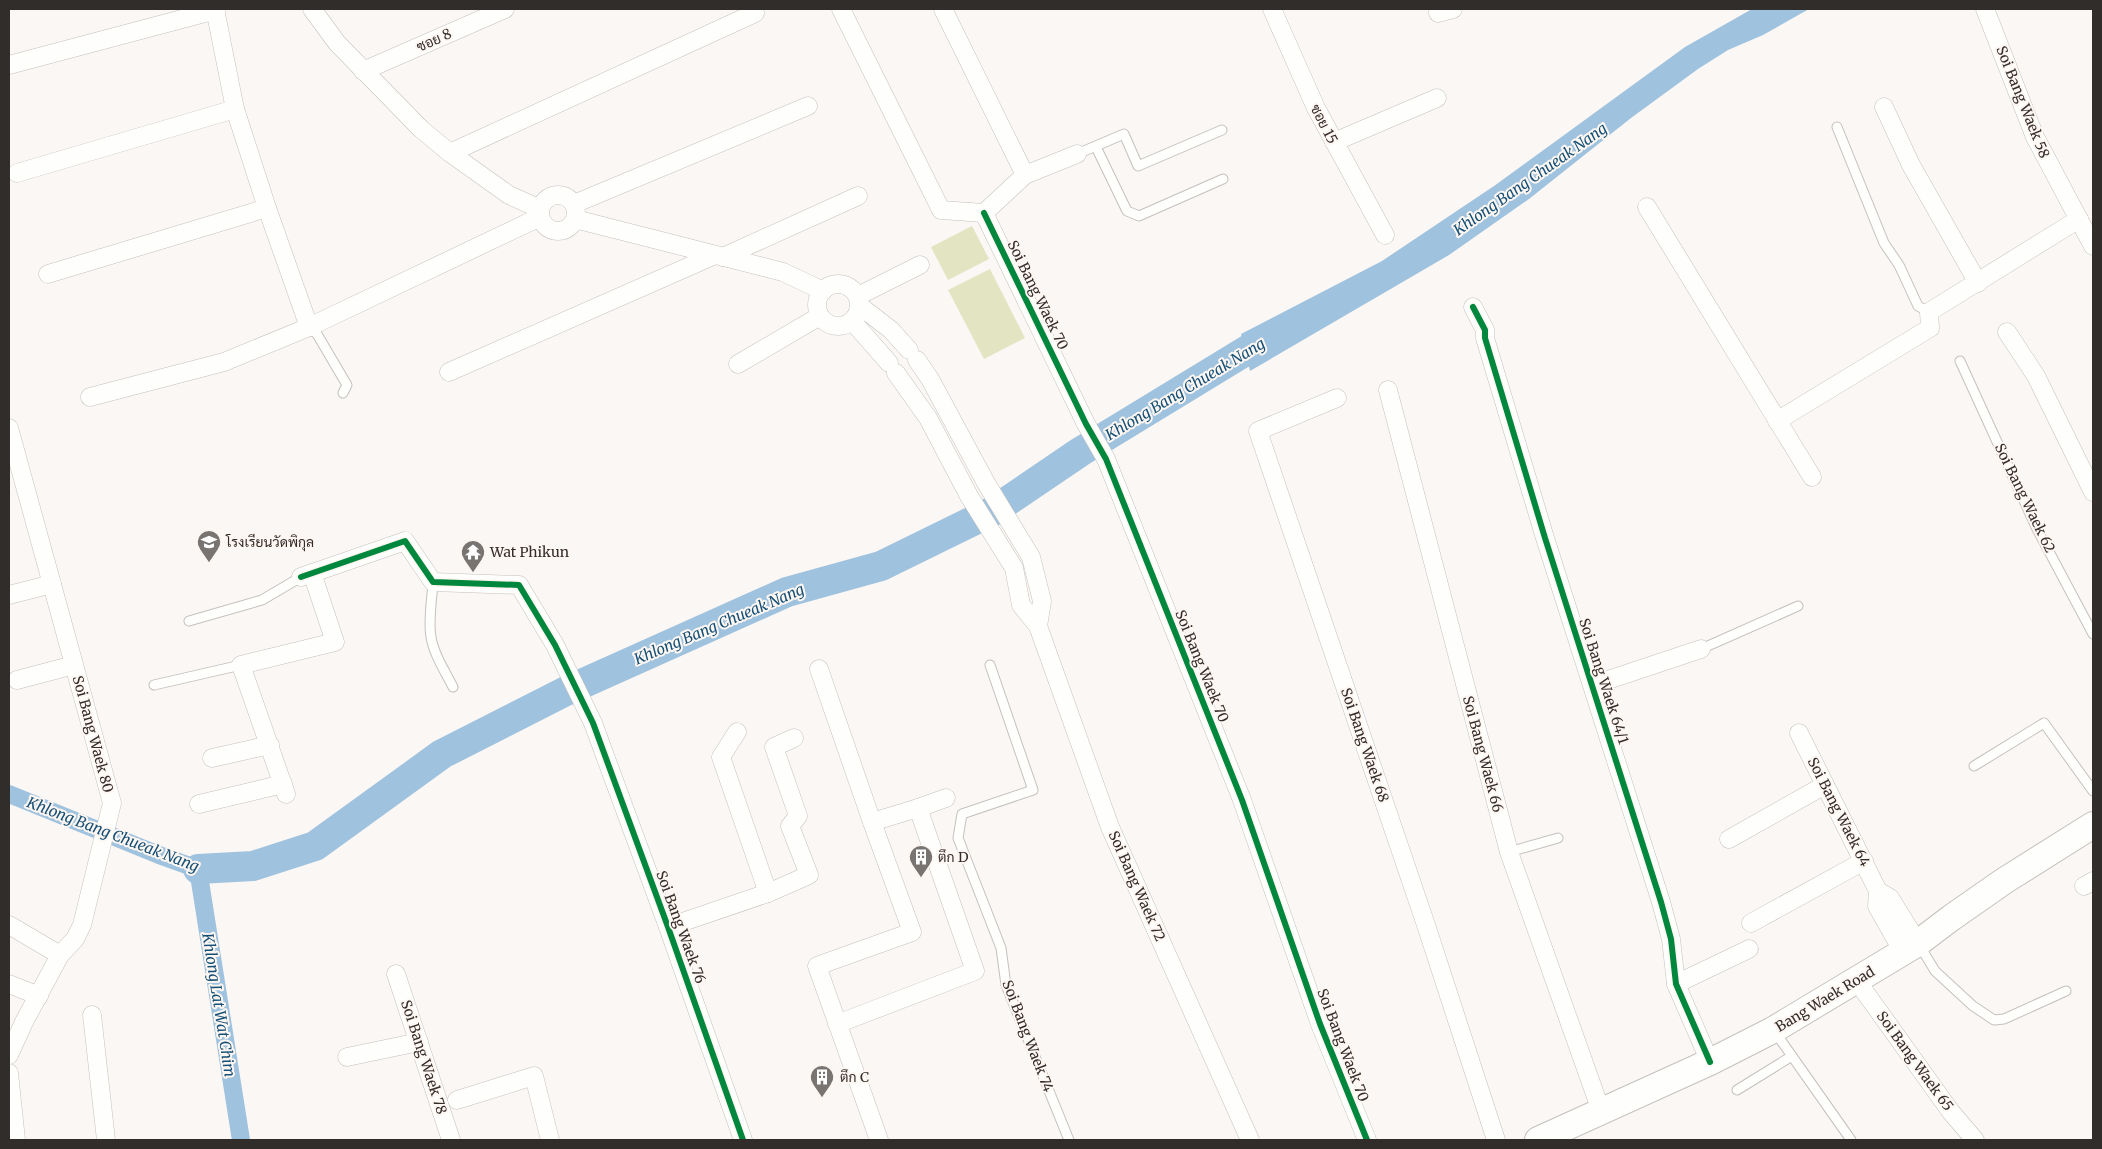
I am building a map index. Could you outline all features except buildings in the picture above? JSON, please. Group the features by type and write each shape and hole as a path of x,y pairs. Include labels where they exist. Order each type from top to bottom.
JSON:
{"main road":[{"name":"Bang Waek Road","path":"1538,1140 1710,1062 1773,1030 1911,948 2004,881 2093,825"}],"street":[{"path":"90,397 224,362 310,327 540,213 546,198 558,194 570,199 574,211 568,228 556,231 546,226 540,213 509,195 450,154 421,129 363,71 337,43 312,9"},
{"name":"ซอย 8","path":"363,71 505,9"},
{"path":"841,9 941,210 984,213 1025,175 1077,154"},
{"path":"943,9 1025,175"},
{"name":"ซอย 15","path":"1272,9 1316,108 1385,235"},
{"name":"Soi Bang Waek 58","path":"1985,9 2035,137 2093,246"},
{"path":"9,65 215,10 235,109 267,208 310,327"},
{"path":"450,154 755,13"},
{"path":"1334,142 1437,98"},
{"path":"574,211 808,106"},
{"path":"1884,107 1911,165 1978,283"},
{"path":"17,173 235,109"},
{"path":"449,372 858,196"},
{"path":"1647,207 1812,477"},
{"path":"48,274 267,208"},
{"path":"574,211 719,256 783,272 823,291"},
{"name":"Soi Bang Waek 70","path":"984,213 1086,424 1106,459 1242,800 1320,1024 1367,1140"},
{"path":"1777,421 1930,328 1930,312 2079,219"},
{"path":"920,265 856,308 841,326 827,324 820,316 816,306 823,291 832,285 839,284 851,288 856,308 892,368 928,418 969,496 1014,568 1021,605 1038,626"},
{"name":"Soi Bang Waek 64/1","path":"1473,307 1485,330 1484,338 1545,538 1664,912 1671,940 1676,984 1710,1062"},
{"path":"856,308 891,330 913,355 946,406 986,482 1031,556 1042,601 1038,626"},
{"path":"738,364 820,316"},
{"path":"2007,332 2036,376 2093,492"},
{"name":"Soi Bang Waek 66","path":"1388,390 1509,852 1601,1111"},
{"name":"Soi Bang Waek 68","path":"1337,398 1258,431 1426,925 1496,1140"},
{"name":"Soi Bang Waek 80","path":"9,428 112,803 82,924 75,939 60,955 9,1055"},
{"path":"199,804 284,789 241,665 335,642 306,575 405,540 433,582"},
{"name":"Soi Bang Waek 76","path":"433,582 519,585 556,645 593,723 668,927 743,1140"},
{"path":"9,595 52,584"},
{"name":"Soi Bang Waek 72","path":"1038,626 1110,827 1250,1140"},
{"path":"1592,685 1701,649"},
{"path":"17,680 74,665"},
{"path":"818,668 912,932 817,966 836,1024 879,1140"},
{"path":"737,732 721,757 768,893"},
{"name":"Soi Bang Waek 64","path":"1799,733 1878,892 1877,906 1911,948"},
{"path":"668,927 768,893 809,875 790,826 798,816 774,746 794,738"},
{"path":"212,758 270,745"},
{"path":"1729,839 1825,785"},
{"path":"836,1024 975,971 932,803 872,822"},
{"path":"1751,923 1864,861"},
{"path":"9,924 60,955"},
{"path":"1676,984 1749,949"},
{"name":"Soi Bang Waek 78","path":"396,974 451,1140"},
{"name":"Soi Bang Waek 65","path":"1857,981 1951,1112 1975,1140"},
{"path":"9,984 39,996"},
{"path":"92,1015 106,1140"},
{"path":"347,1057 419,1042"},
{"path":"9,1073 16,1140"},
{"path":"457,1100 534,1076 550,1140"}],"lane":[{"path":"1837,127 1884,243 1899,265 1918,306 1930,312"},
{"path":"1077,154 1124,134 1138,166 1222,130"},
{"path":"1096,147 1127,211 1139,216 1223,179"},
{"path":"310,327 317,334 348,385 343,393"},
{"name":"Soi Bang Waek 62","path":"1960,361 2038,529 2093,634"},
{"path":"189,621 262,600 306,575"},
{"path":"433,582 431,638 437,656 453,687"},
{"path":"1701,649 1798,606"},
{"path":"154,685 241,665"},
{"name":"Soi Bang Waek 74","path":"990,665 1033,790 962,814 958,838 1001,948 1006,985 1068,1140"},
{"path":"1974,766 2044,723 2093,791"},
{"path":"1509,852 1558,838"},
{"path":"1911,948 1973,1006 1994,1020 2004,1019 2066,991"},
{"path":"1773,1030 1851,1140"},
{"path":"1737,1090 1792,1056"}],"green space":[{"path":"972,226 989,259 948,280 931,247"},
{"path":"990,269 1025,338 984,359 948,290"}],"water":[{"path":"1752,9 1809,9 1763,35 1728,50 1698,69 1631,118 1529,199 1449,255 1250,371 1241,334 1382,261 1494,186 1685,47"}],"waterway":[{"name":"Khlong Bang Chueak Nang","path":"198,869 253,866 315,846 442,754 566,691 787,592 881,566 993,511 1080,452 1249,349 1281,332"},
{"name":"Khlong Lat Wat Chim","path":"9,794 198,869 241,1140"}],"cycle path":[{"path":"984,213 1086,424 1106,459 1242,800 1320,1024 1367,1140"},
{"path":"1473,307 1485,330 1485,338 1545,538 1661,902 1671,939 1676,984 1710,1062"},
{"path":"301,577 405,541 433,582 519,585 555,645 593,723 668,927 743,1140"}],"place":[{"name":"โรงเรียนวัดพิกุล","path":"209,563"},
{"name":"Wat Phikun","path":"473,573"},
{"name":"ตึก D","path":"921,878"},
{"name":"ตึก C","path":"822,1098"}]}
